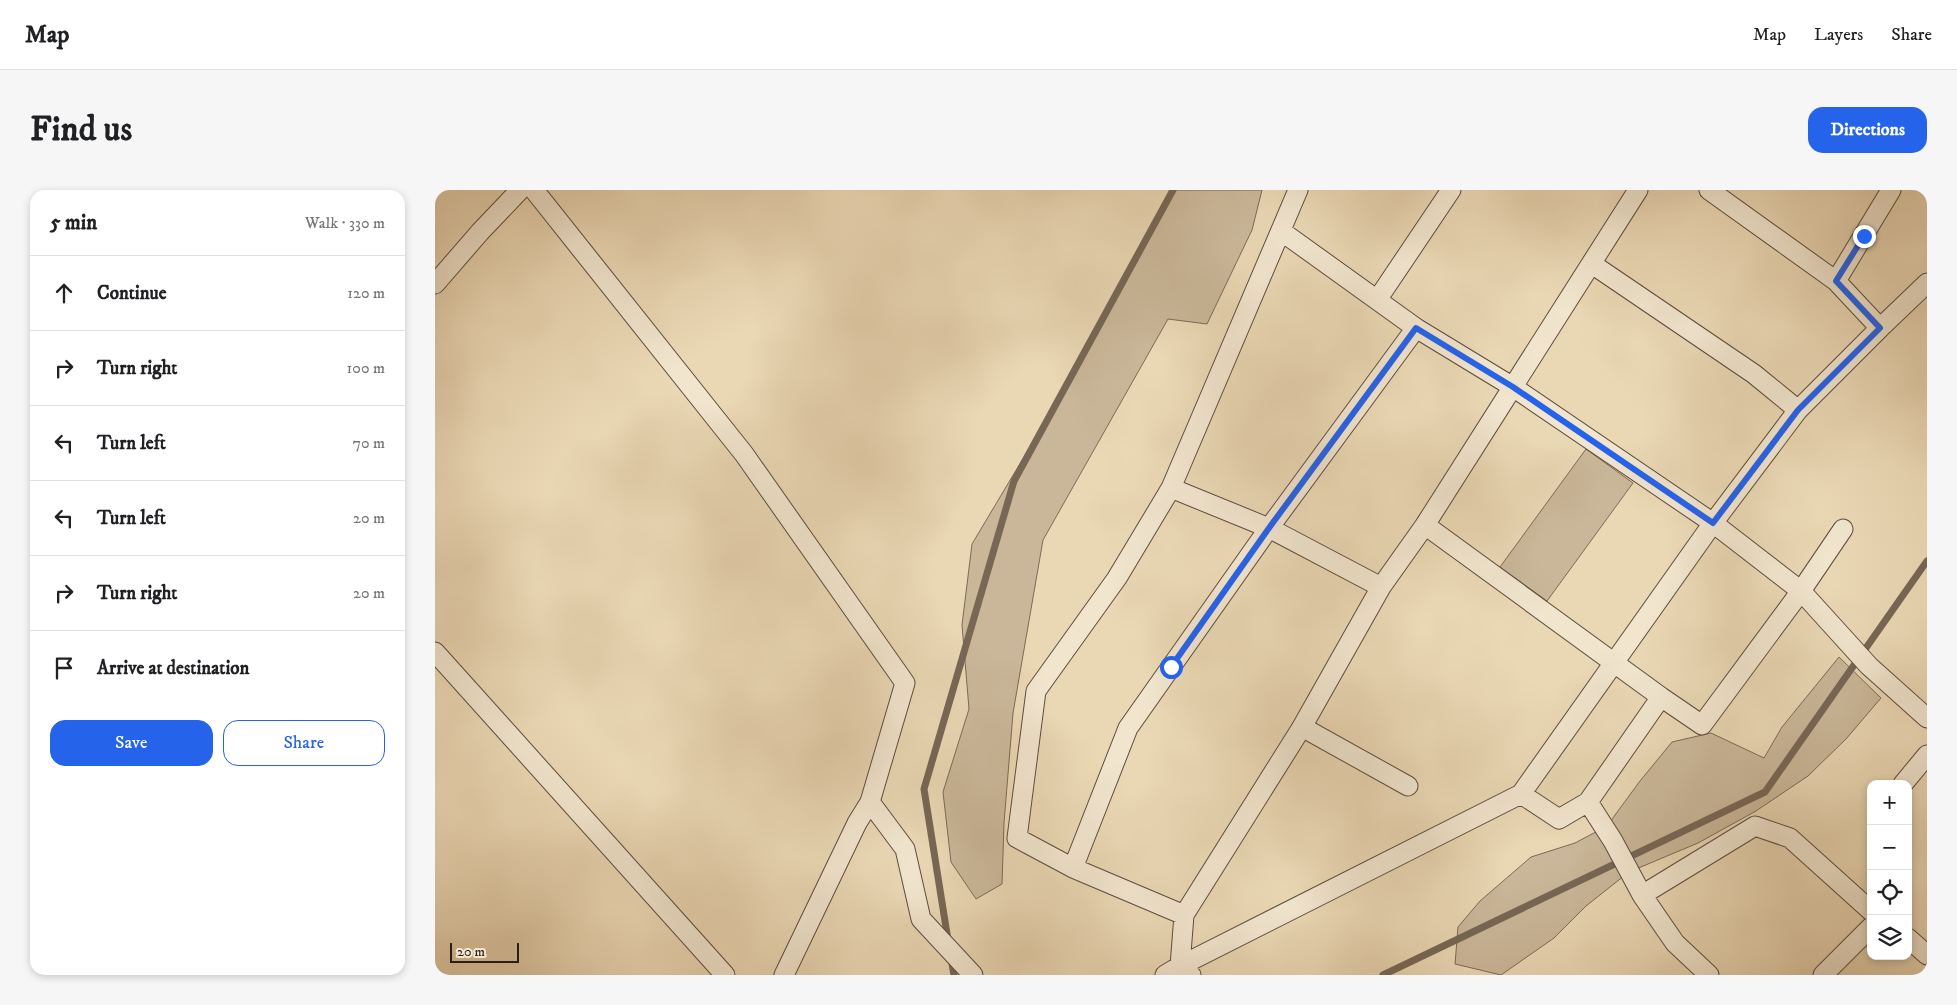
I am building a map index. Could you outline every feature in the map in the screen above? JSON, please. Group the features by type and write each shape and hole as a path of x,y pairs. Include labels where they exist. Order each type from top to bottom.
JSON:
{"street":[{"path":"435,284 520,190"},
{"path":"534,190 744,454 905,684 870,802 857,824 783,975"},
{"path":"1184,915 1073,868 1017,838 1036,691 1117,578 1171,488 1298,190"},
{"path":"1377,300 1451,190"},
{"path":"1179,972 1184,915 1302,727 1381,587 1425,526 1593,264 1638,190"},
{"path":"1709,190 1836,281 1880,328"},
{"path":"1836,281 1891,190"},
{"path":"1281,231 1416,328 1513,387 1713,523 1801,591 1869,666 1927,718"},
{"path":"1593,264 1753,374 1798,410"},
{"path":"1179,972 1521,794 1713,523 1798,410 1927,283"},
{"path":"1073,868 1128,728 1269,528 1416,328"},
{"path":"1171,488 1269,528 1381,587"},
{"path":"1425,526 1661,698 1702,725 1801,591 1843,529"},
{"path":"435,652 725,975"},
{"path":"1521,794 1559,819 1588,802 1661,698"},
{"path":"1302,727 1408,786"},
{"path":"1906,780 1927,755"},
{"path":"870,802 905,849 921,919 973,975"},
{"path":"1588,802 1613,841 1642,895 1675,943 1709,975"},
{"path":"1642,895 1755,826 1790,838 1867,907"},
{"path":"1823,975 1867,932"},
{"path":"1912,942 1927,955"}],"shaded area":[{"path":"1173,190 1262,190 1252,230 1207,324 1168,319 1043,540 1013,713 1004,823 1002,884 976,899 951,862 943,792 969,709 962,625 972,544 1086,353"},
{"path":"1586,449 1633,483 1547,601 1500,567"},
{"path":"1839,657 1881,698 1846,739 1808,776 1756,811 1698,843 1629,872 1586,906 1554,938 1501,975 1455,964 1458,927 1480,901 1531,857 1575,843 1607,826 1672,742 1711,733 1764,758 1782,727"}],"waterway":[{"path":"948,940 924,789 1014,481 1173,190"},
{"path":"1383,975 1765,792 1927,561"},
{"path":"951,958 954,975"}],"route":[{"path":"1171,667 1269,528 1416,328 1513,387 1713,523 1798,410 1880,328 1836,281 1864,236"}]}
